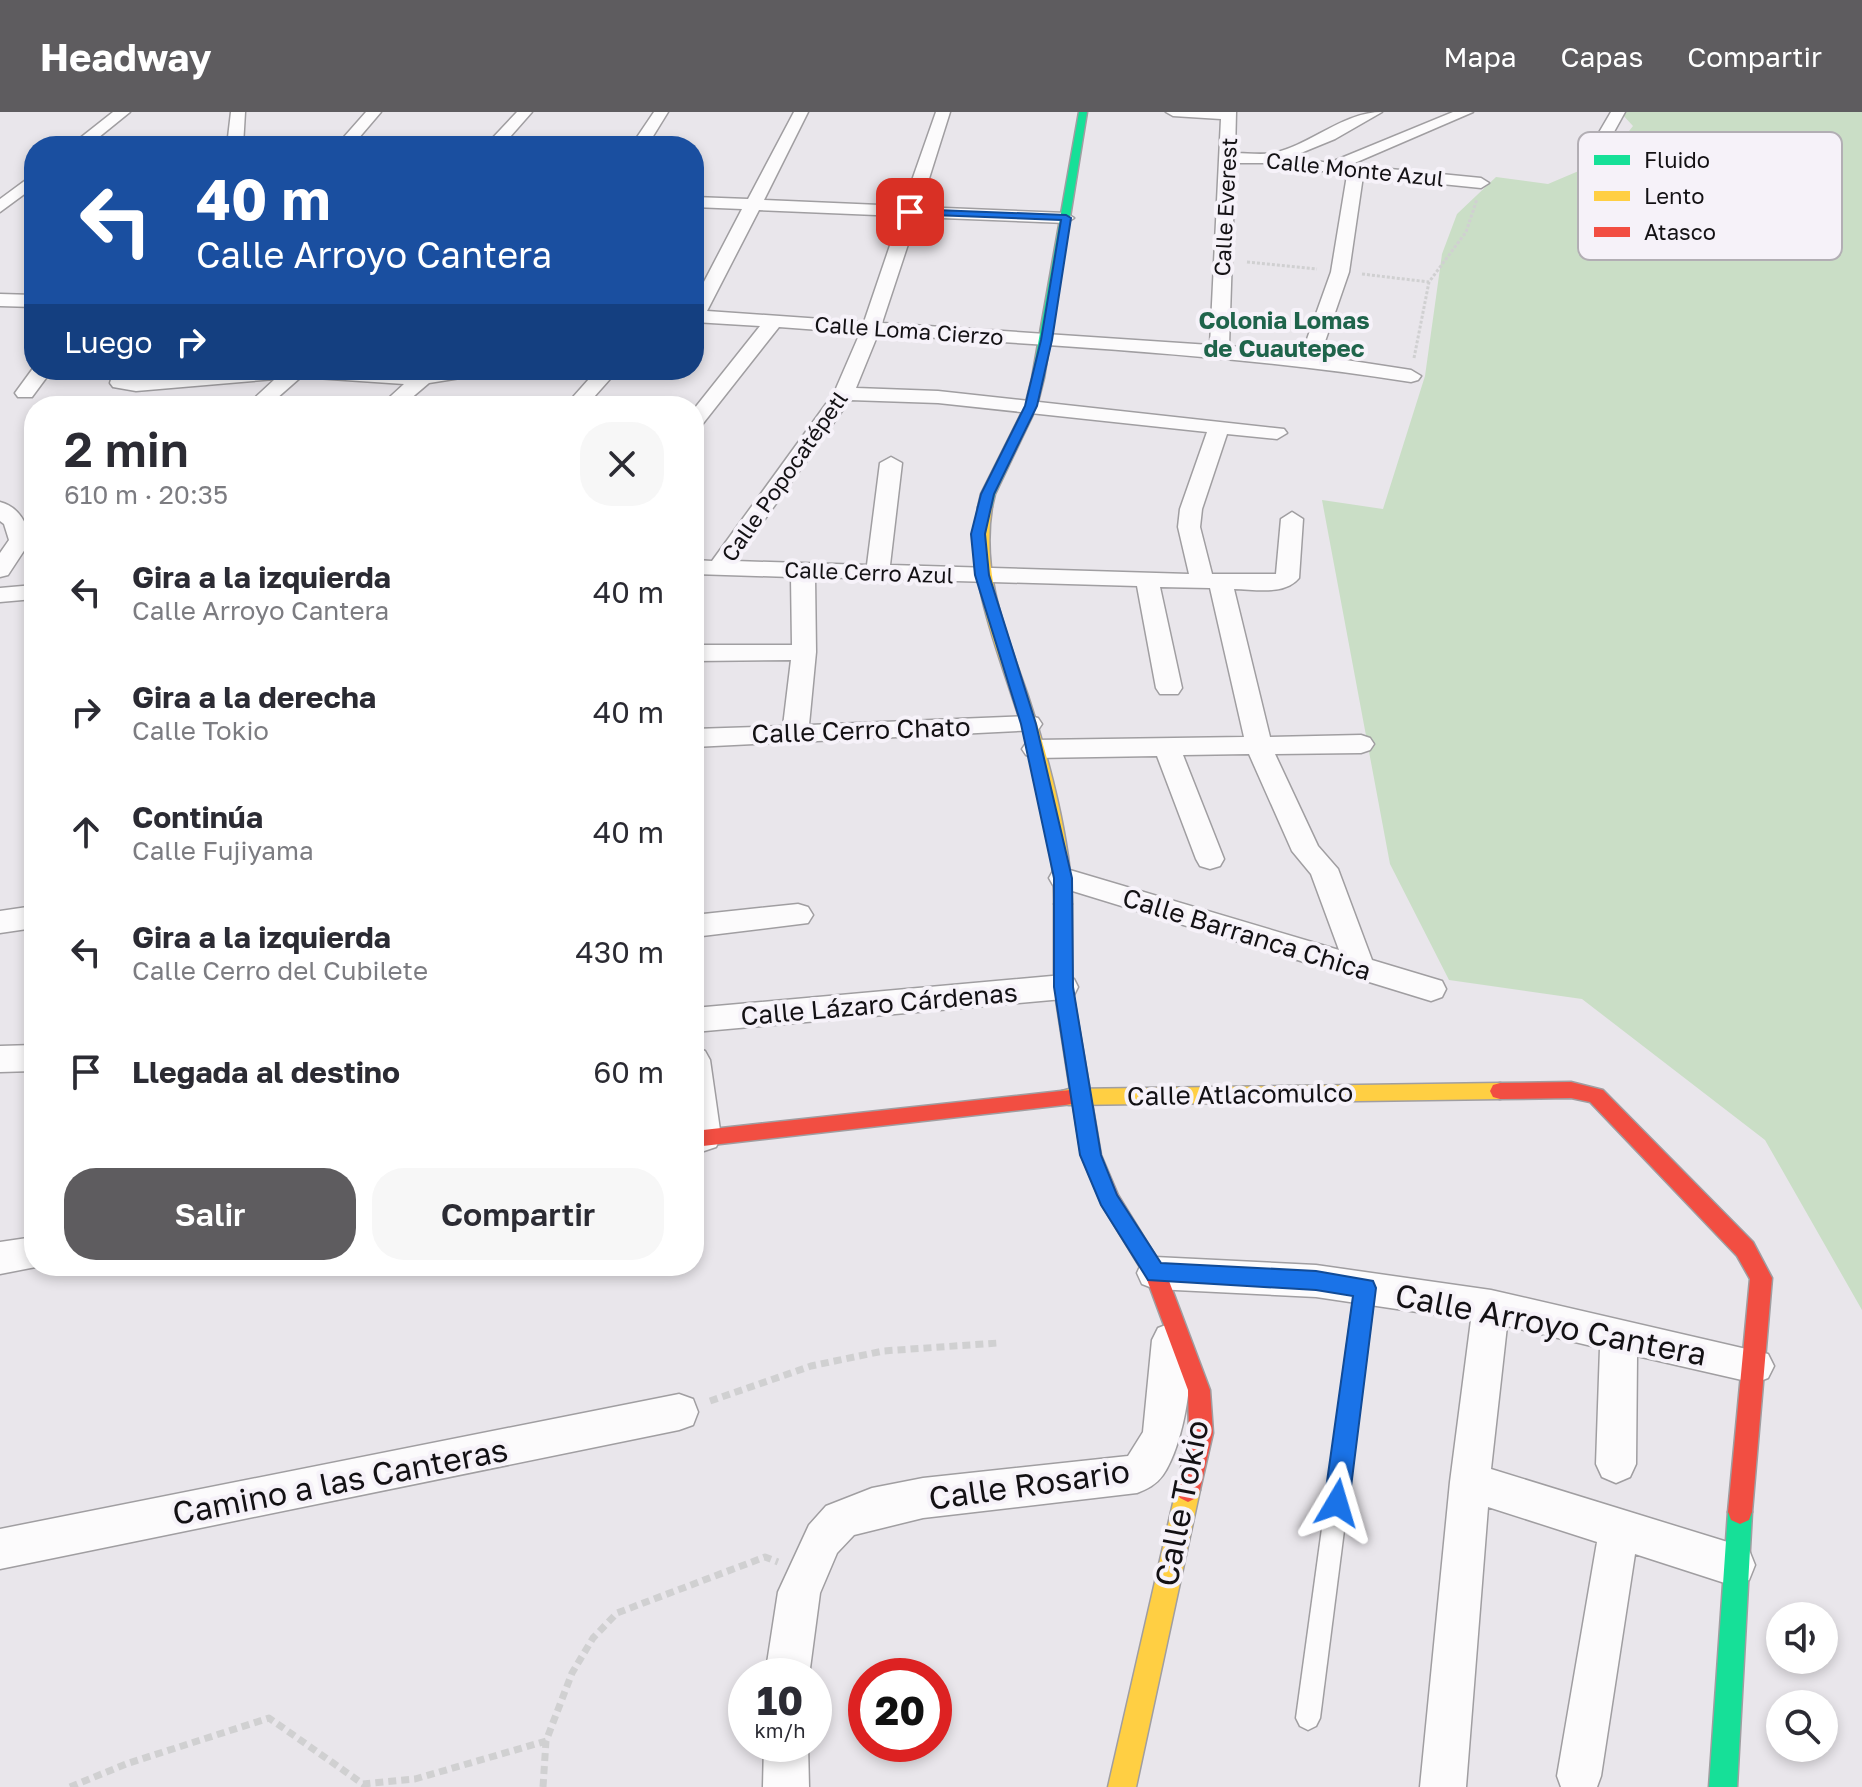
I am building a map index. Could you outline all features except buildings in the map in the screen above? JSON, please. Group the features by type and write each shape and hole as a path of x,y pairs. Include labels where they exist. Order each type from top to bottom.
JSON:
{"street":[{"path":"91,136 123,112"},
{"path":"236,136 238,112"},
{"path":"353,136 374,112"},
{"path":"502,136 525,112"},
{"path":"645,136 661,112"},
{"path":"704,299 801,112"},
{"name":"Calle Popocatépetl","path":"719,567 844,394 872,326 943,112"},
{"name":"Calle Tokio","path":"1083,112 1046,340 1031,406 988,494 978,534 982,575 1032,737 1063,878 1063,987 1091,1155 1109,1199 1155,1273 1199,1390 1201,1433 1122,1787"},
{"path":"1173,112 1229,114"},
{"path":"1272,158 1330,136 1375,112"},
{"path":"1329,168 1466,112"},
{"path":"1597,112 1618,113 1607,132"},
{"name":"Calle Everest","path":"1219,351 1229,114"},
{"name":"Calle Monte Azul","path":"1228,158 1272,158 1329,168 1481,183"},
{"path":"1309,360 1340,272 1356,171"},
{"path":"0,183 24,183"},
{"path":"0,207 24,188"},
{"path":"704,203 1066,218"},
{"path":"0,300 24,301"},
{"name":"Calle Loma Cierzo","path":"704,316 1219,351 1309,360 1411,376"},
{"path":"704,409 775,320"},
{"path":"25,393 35,380"},
{"path":"128,380 136,385 189,380"},
{"path":"267,396 285,380"},
{"path":"402,396 420,380"},
{"path":"584,396 599,380"},
{"path":"844,394 938,397 1277,433"},
{"path":"1219,426 1191,509 1189,527 1212,582 1259,747 1306,851 1324,869 1361,970"},
{"path":"877,574 891,463"},
{"path":"0,509 15,522 20,540 0,570"},
{"name":"Calle Cerro Azul","path":"704,567 877,574 1283,582 1287,578 1292,519"},
{"path":"795,732 804,652 803,571"},
{"path":"1147,580 1169,688"},
{"path":"0,595 24,593"},
{"path":"704,653 804,652"},
{"name":"Calle Cerro Chato","path":"704,737 795,732 1032,737 1167,748 1361,744"},
{"path":"1167,748 1210,859"},
{"name":"Calle Barranca Chica","path":"1063,878 1431,989"},
{"path":"704,925 798,915"},
{"path":"0,922 24,918"},
{"name":"Calle Lázaro Cárdenas","path":"704,1019 1063,987"},
{"path":"0,1059 24,1058"},
{"name":"Calle Atlacomulco","path":"704,1137 1079,1096 1571,1090 1596,1096 1745,1249 1761,1278 1755,1366"},
{"path":"0,1258 24,1254"},
{"name":"Calle Arroyo Cantera","path":"1155,1273 1316,1281 1491,1306 1755,1366"},
{"path":"1443,1787 1470,1482 1491,1306"},
{"name":"Calle Rosario","path":"790,1658 799,1592 823,1539 840,1520 923,1498 1137,1474 1149,1466 1161,1438 1172,1324"},
{"path":"1616,1464 1619,1336"},
{"path":"1723,1787 1734,1565 1755,1366"},
{"name":"Camino a las Canteras","path":"0,1549 679,1412"},
{"path":"1470,1482 1734,1565"},
{"path":"1579,1776 1619,1529"},
{"path":"786,1762 786,1787"}],"lane":[{"path":"1308,1718 1365,1288"}],"path":[{"path":"1411,376 1429,282 1466,232 1481,183"},
{"path":"1223,259 1429,282"},
{"path":"679,1412 825,1363 883,1351 998,1343"},
{"path":"543,1787 546,1741 572,1673 593,1638 617,1613 765,1557 781,1563 780,1577"},
{"path":"70,1787 126,1764 269,1718 363,1784 415,1779 546,1741"}],"green space":[{"path":"1620,112 1862,112 1862,1310 1765,1140 1582,999 1449,980 1390,864 1322,500 1383,509 1425,376 1442,254 1457,214 1496,177 1548,184 1578,171 1578,260 1842,260 1842,132 1628,132 1633,126"}],"traffic: fast":[{"path":"985,507 988,494 1031,406 1038,378 1083,112"},
{"path":"1723,1787 1740,1512"}],"traffic: slow":[{"path":"985,507 981,534 985,588 1038,760 1063,878 1063,904"},
{"path":"1069,1097 1500,1091"},
{"path":"1122,1787 1188,1490"}],"traffic: jam":[{"path":"1063,904 1063,987 1091,1155 1109,1199 1155,1273 1199,1390 1201,1433 1188,1490"},
{"path":"1500,1091 1571,1090 1596,1096 1745,1249 1761,1278 1740,1512"},
{"path":"704,1138 1069,1097"}],"district":[{"name":"Colonia Lomas de Cuautepec","path":"1284,333"}],"route":[{"path":"910,212 1066,218 1046,340 1031,406 988,494 978,534 982,575 1029,724 1063,878 1063,987 1091,1155 1109,1199 1155,1273 1316,1281 1365,1288 1337,1503"}]}
